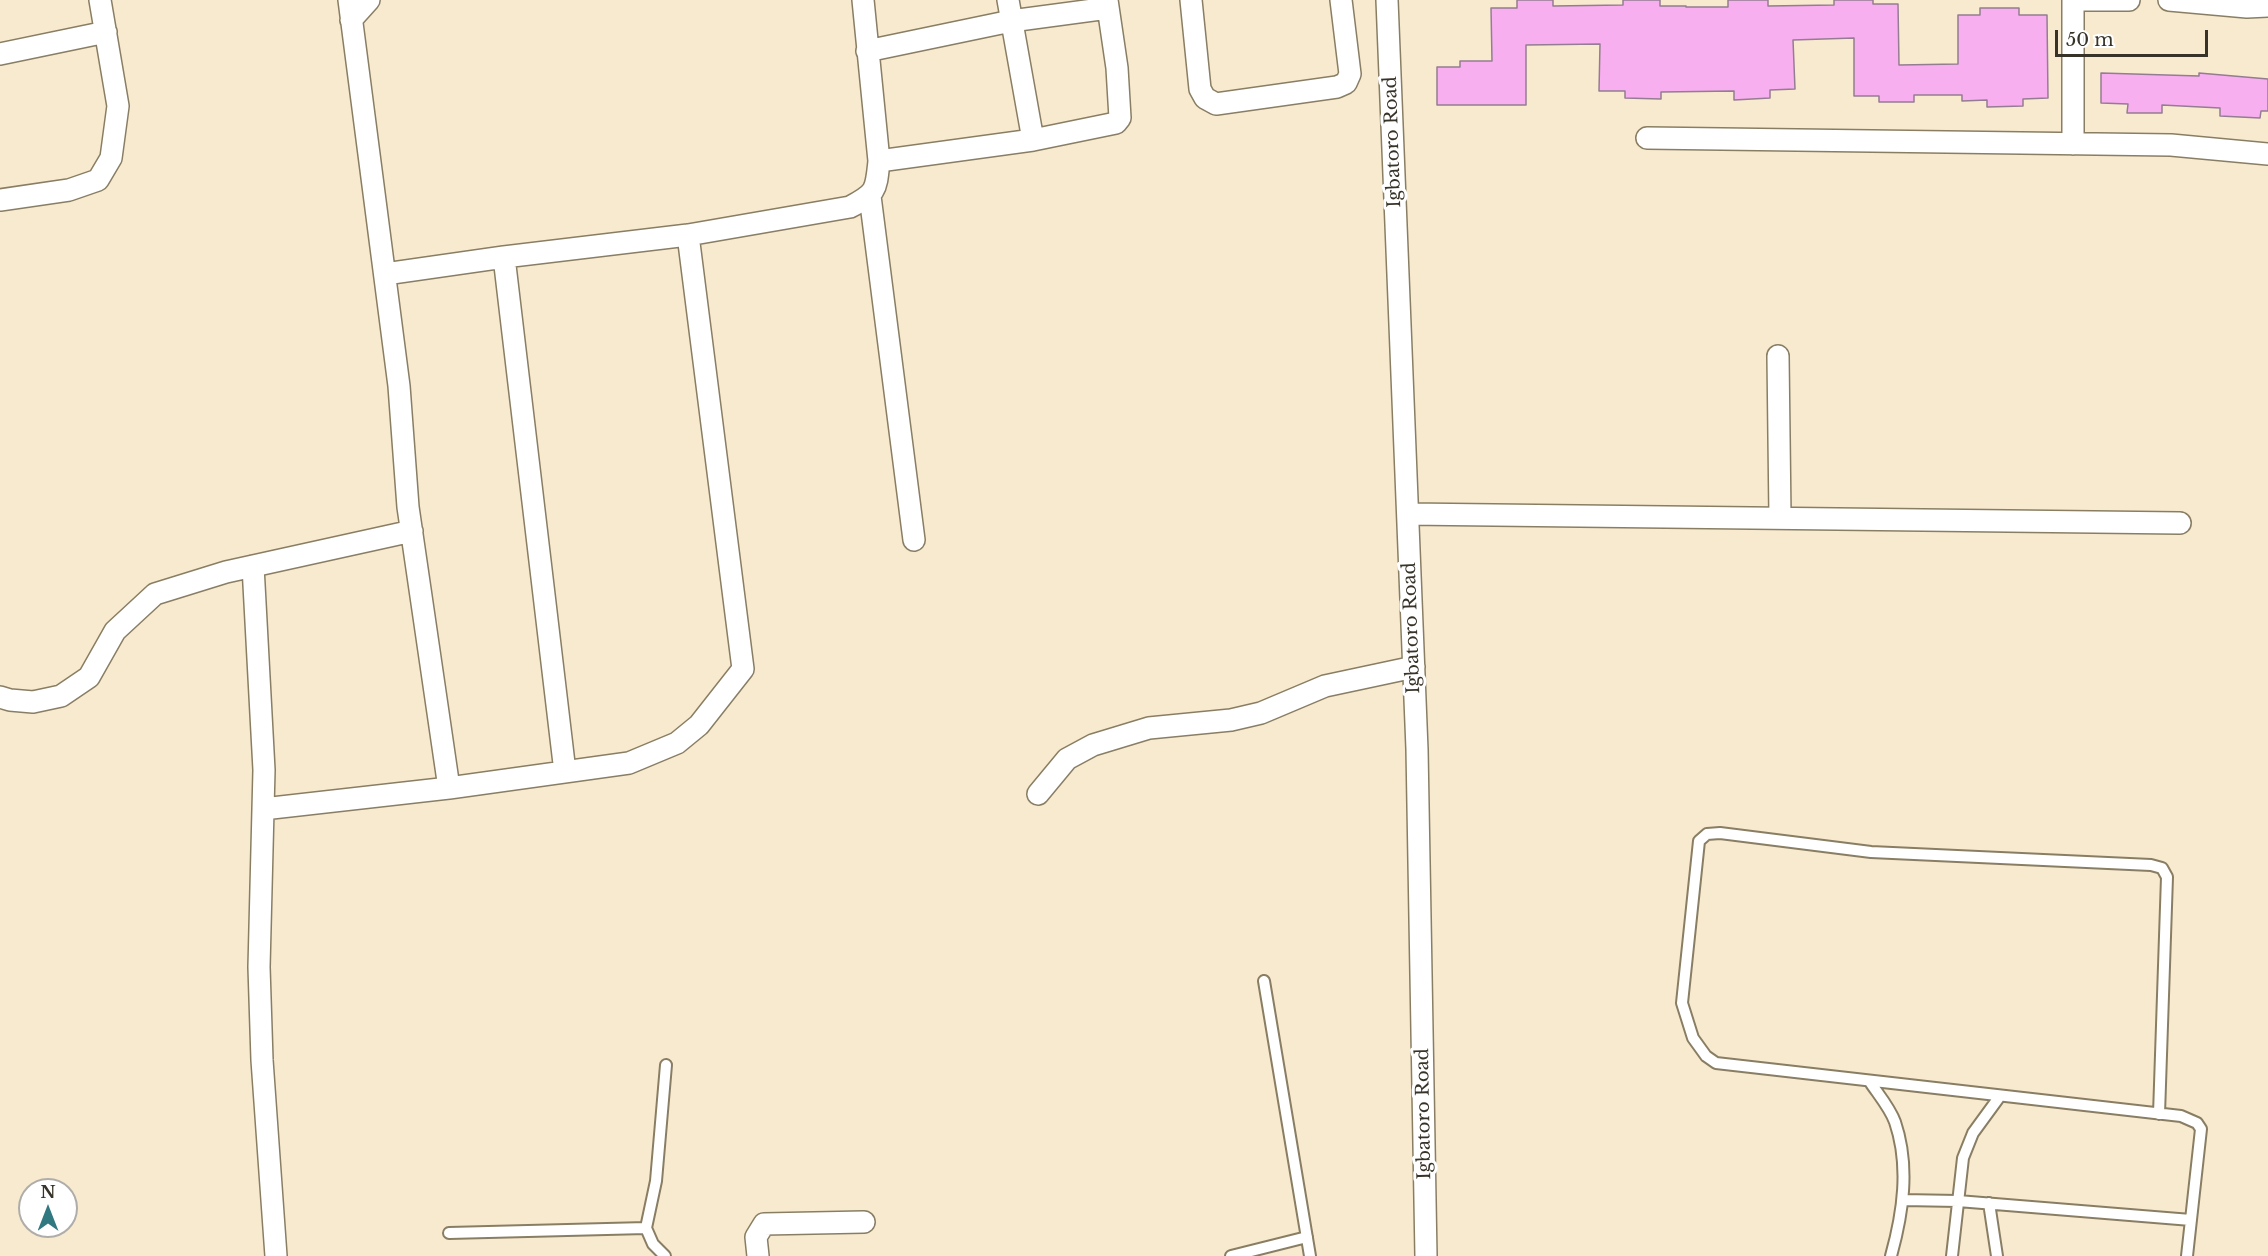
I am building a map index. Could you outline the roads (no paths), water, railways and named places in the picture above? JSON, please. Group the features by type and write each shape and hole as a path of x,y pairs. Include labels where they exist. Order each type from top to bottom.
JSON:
{"street":[{"path":"0,200 69,190 98,180 111,158 118,106 100,0"},
{"path":"369,0 350,10 399,386 408,507 449,788"},
{"path":"385,274 688,235 850,207 870,196 876,185 879,161 863,0"},
{"path":"1008,0 1033,140"},
{"path":"1191,0 1200,89 1205,98 1216,104 1337,87 1346,83 1350,74 1341,0"},
{"name":"Igbatoro Road","path":"1387,0 1414,667 1426,1256"},
{"path":"2073,144 2073,0 2129,0"},
{"path":"2169,0 2247,7 2268,6"},
{"path":"867,51 1011,21 1108,4 1117,68 1120,118 1116,123 1033,140 879,161"},
{"path":"0,54 106,32"},
{"path":"1647,138 2171,146 2268,154"},
{"path":"870,196 914,540"},
{"path":"263,809 449,788 629,763 677,743 699,725 743,669 688,235"},
{"path":"504,257 565,772"},
{"path":"1778,356 1780,517"},
{"path":"1408,514 1780,517 2180,524"},
{"path":"0,697 33,702 61,696 89,677 115,631 155,594 226,572 412,531"},
{"path":"253,566 264,770 259,967 262,1060 276,1256"},
{"path":"1038,794 1067,759 1093,745 1149,728 1231,720 1261,713 1325,686 1414,667"},
{"path":"758,1256 756,1237 764,1224 864,1222"}],"lane":[{"path":"2159,1114 2167,877 2162,868 2151,865 1871,852 1720,833 1707,834 1700,841 1682,1003 1693,1038 1706,1056 1716,1063 1870,1082 2159,1114 2181,1116 2197,1123 2201,1129 2187,1256"},
{"path":"1264,981 1310,1256"},
{"path":"665,1256 653,1244 646,1228 656,1181 666,1065"},
{"path":"1870,1082 1894,1120 1903,1159 1901,1218 1891,1256"},
{"path":"1953,1254 1963,1158 1973,1132 2000,1096"},
{"path":"1903,1200 1989,1203 2191,1220"},
{"path":"1989,1203 1997,1256"},
{"path":"449,1233 646,1228"},
{"path":"1231,1256 1307,1237"}]}
